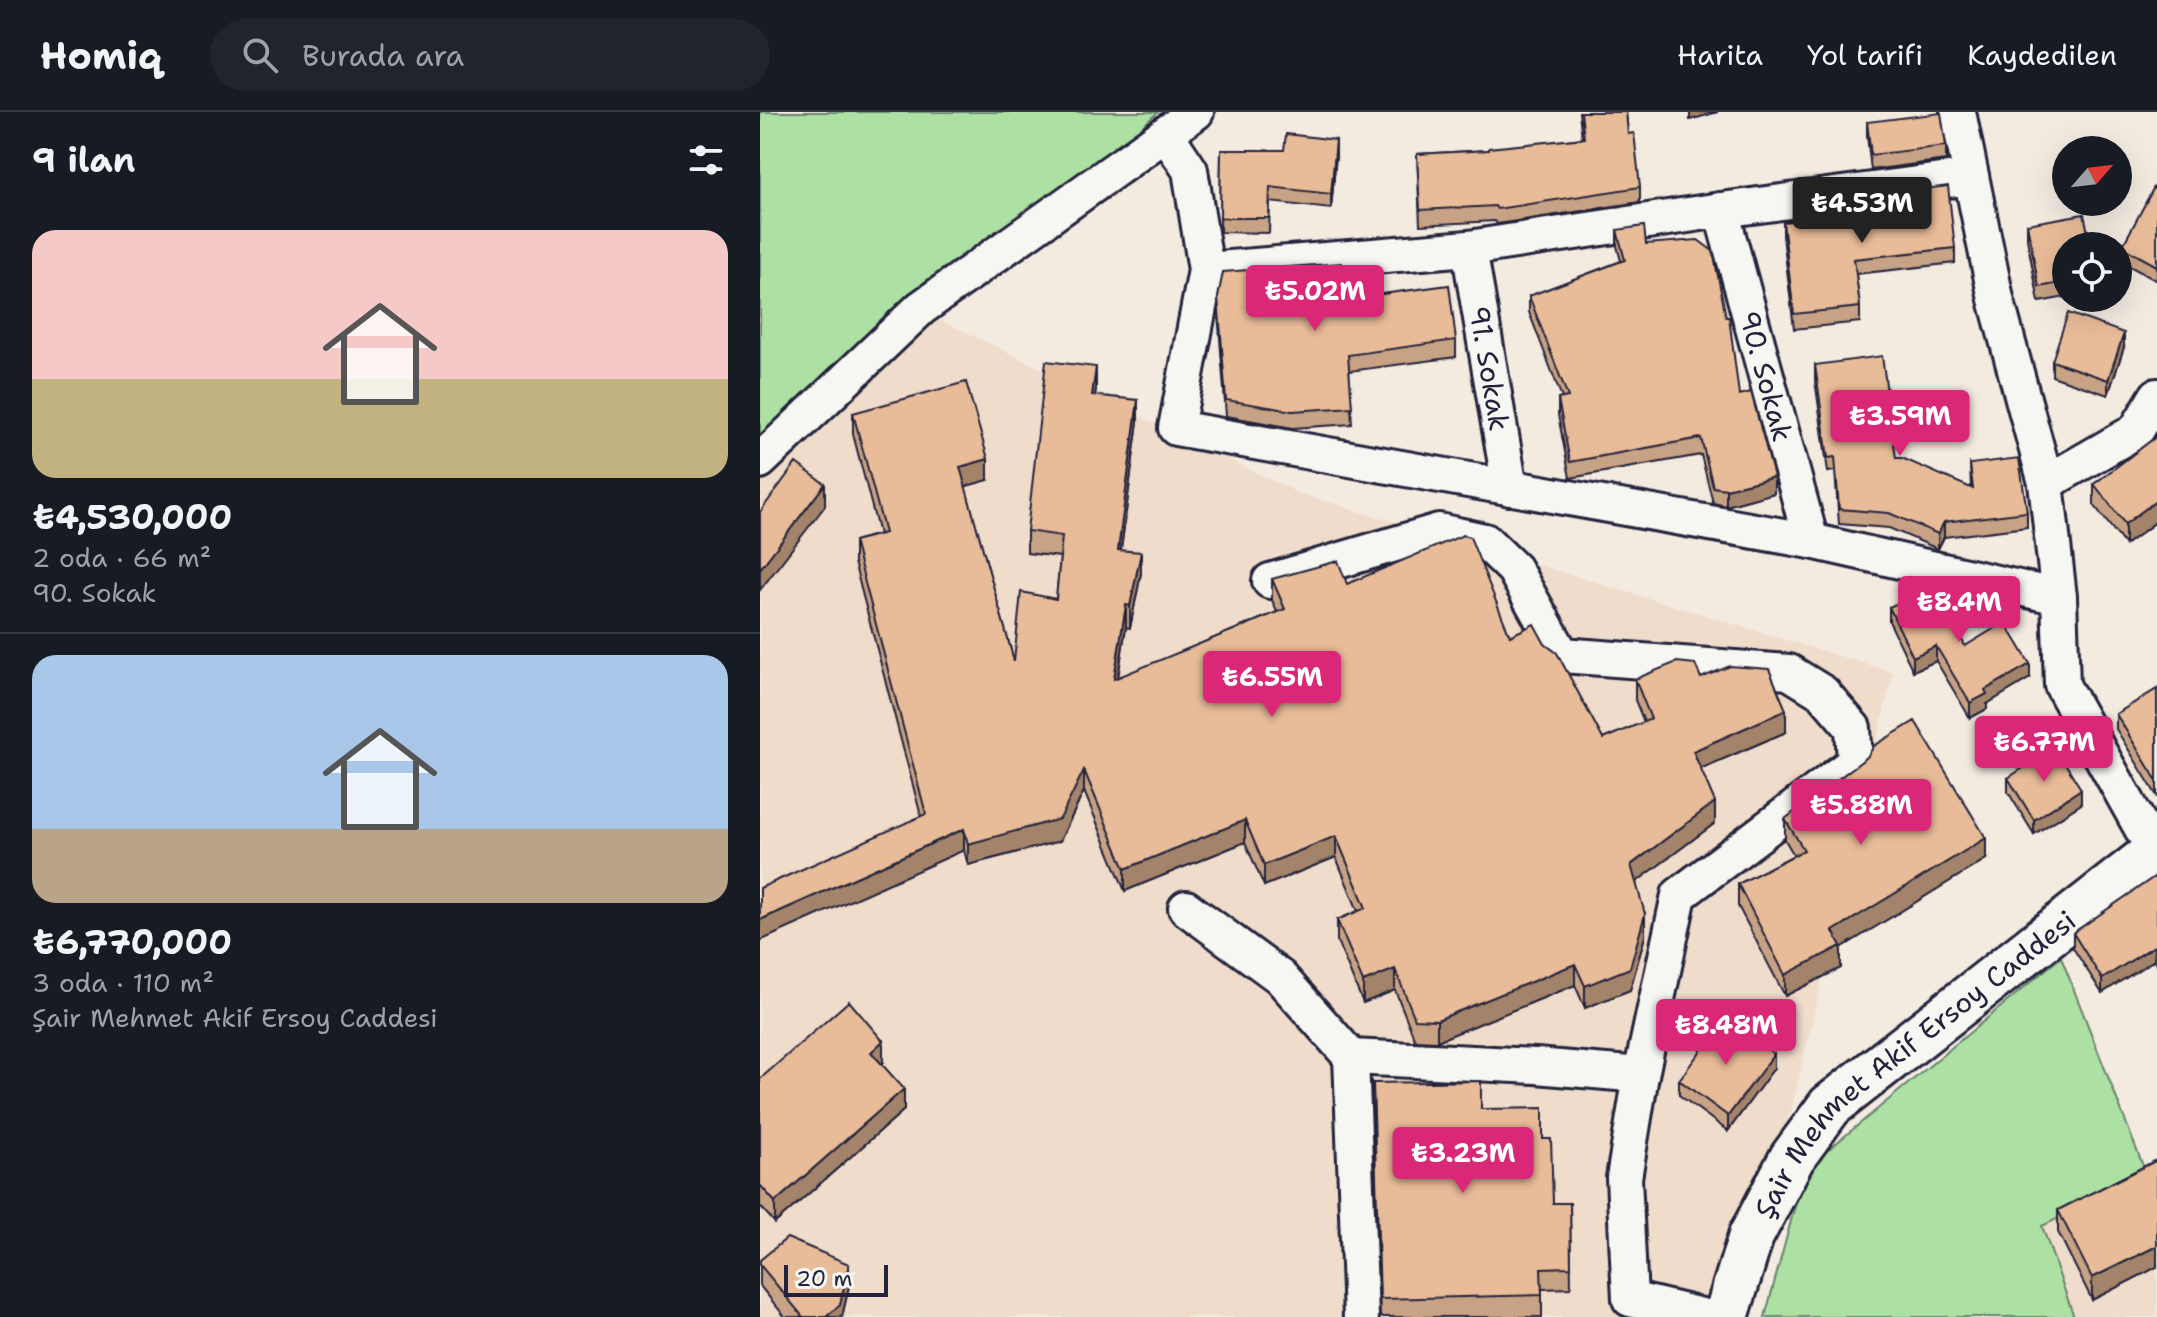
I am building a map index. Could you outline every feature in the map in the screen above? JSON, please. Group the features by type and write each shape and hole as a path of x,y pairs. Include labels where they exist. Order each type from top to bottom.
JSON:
{"street":[{"path":"760,461 921,308 1196,112"},
{"path":"1958,112 1996,299 2046,483 2059,597 2062,685 2156,851"},
{"path":"1166,134 1190,170 1206,270 1176,428 1811,541 2059,597"},
{"path":"1206,270 1469,248 1971,177"},
{"name":"90. Sokak","path":"1721,210 1811,541"},
{"name":"91. Sokak","path":"1469,248 1510,488"},
{"path":"2046,483 2136,431 2157,396"},
{"path":"1270,581 1439,531 1485,541 1514,569 1562,655 1789,672 1823,693 1853,728 1855,762 1679,895 1641,1075 1624,1178 1630,1299 1706,1317"},
{"name":"Şair Mehmet Akif Ersoy Caddesi","path":"1726,1317 1751,1236 1792,1158 1830,1106 2156,851"},
{"path":"1186,908 1280,977 1351,1057 1361,1317"},
{"path":"1351,1057 1536,1066 1641,1075"}],"shaded area":[{"path":"934,317 1298,493 1893,672 1791,1112 1704,1317 760,1317 760,458"},
{"path":"2157,1171 2157,1317 2074,1317 2042,1225"}],"green space":[{"path":"760,112 1158,112 934,317 760,458"},
{"path":"2061,957 2147,1176 2042,1226 2074,1317 1765,1317 1805,1169"}],"building":[{"path":"1581,112 1626,112 1628,134 1634,133 1640,187 1497,209 1495,206 1420,210 1417,154 1489,150 1584,138"},
{"path":"1941,113 1946,146 1871,155 1867,122"},
{"path":"1286,134 1336,140 1331,194 1270,187 1269,218 1220,218 1221,150 1284,150"},
{"path":"1948,186 1955,248 1854,259 1860,307 1794,314 1783,222 1878,212 1876,195"},
{"path":"2154,187 2157,188 2157,266 2132,252 2130,232"},
{"path":"2084,216 2088,232 2052,232 2052,285 2039,287 2027,224"},
{"path":"1644,226 1646,244 1698,240 1713,251 1726,317 1729,317 1739,395 1751,392 1774,477 1726,489 1713,487 1701,438 1570,462 1558,399 1568,397 1529,296 1625,260 1617,230"},
{"path":"1342,263 1345,299 1449,285 1456,340 1348,355 1352,407 1293,411 1226,400 1218,297 1223,272"},
{"path":"2068,313 2124,333 2108,380 2052,361"},
{"path":"1882,356 1896,458 1973,489 1970,464 2019,458 2027,512 1944,522 1938,534 1889,513 1839,509 1835,457 1828,458 1815,365"},
{"path":"1046,361 1096,367 1092,395 1138,400 1118,550 1141,552 1130,606 1126,605 1114,679 1285,609 1272,579 1338,561 1347,584 1463,535 1470,537 1510,636 1534,624 1545,644 1557,653 1603,739 1651,719 1635,679 1677,662 1695,664 1701,678 1730,666 1769,669 1786,710 1693,751 1715,802 1631,865 1645,914 1630,968 1585,986 1575,964 1437,1020 1415,1019 1395,969 1363,982 1337,920 1366,908 1336,836 1264,865 1245,820 1125,869 1084,770 1060,819 968,844 964,829 760,920 760,888 926,814 854,541 885,533 853,413 966,382 988,459 960,467 1014,661 1021,592 1056,599 1062,536 1027,531"},
{"path":"2157,436 2157,500 2125,524 2094,484"},
{"path":"796,463 825,484 760,569 760,512"},
{"path":"1936,586 1965,646 2005,622 2030,664 1985,690 1987,694 1970,703 1936,646 1913,657 1889,607"},
{"path":"2157,689 2157,781 2116,714"},
{"path":"1915,721 1986,838 1833,931 1841,946 1785,975 1738,884 1804,850 1785,819 1867,757 1874,746"},
{"path":"2055,747 2081,789 2034,820 2008,778"},
{"path":"2157,875 2157,950 2154,946 2102,979 2073,933"},
{"path":"849,1001 883,1041 871,1052 904,1089 775,1202 760,1185 760,1079"},
{"path":"1725,1018 1774,1054 1728,1116 1679,1080"},
{"path":"1481,1081 1481,1109 1543,1108 1543,1139 1551,1139 1553,1203 1570,1203 1571,1267 1541,1268 1542,1295 1380,1299 1373,1083"},
{"path":"2157,1160 2157,1246 2092,1278 2058,1210"},
{"path":"787,1238 849,1264 840,1305 826,1317 803,1317 760,1265 760,1260"}]}
